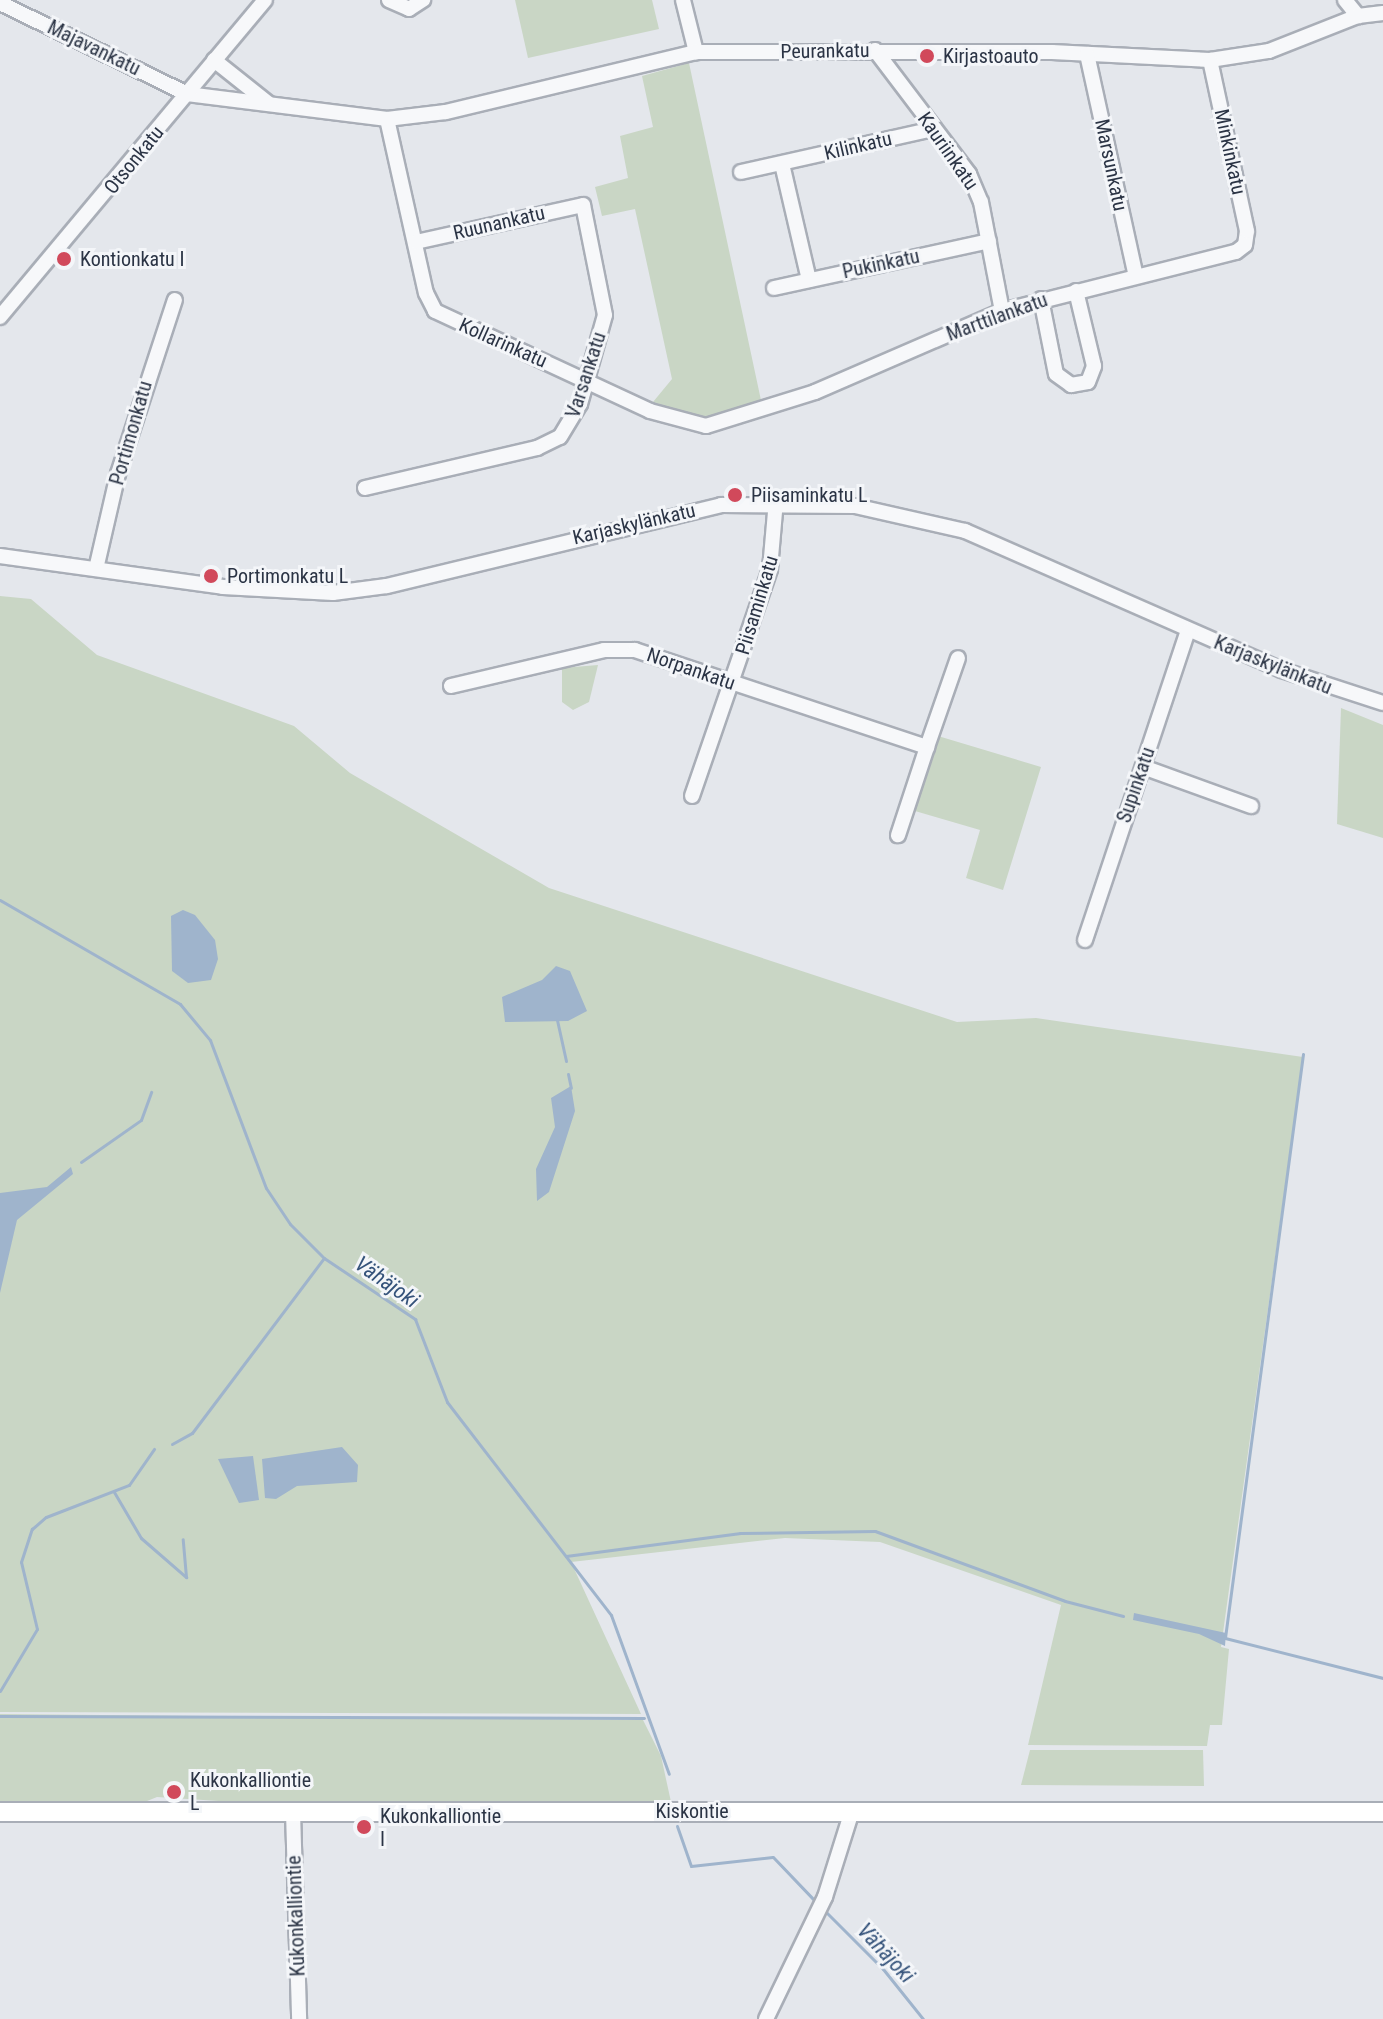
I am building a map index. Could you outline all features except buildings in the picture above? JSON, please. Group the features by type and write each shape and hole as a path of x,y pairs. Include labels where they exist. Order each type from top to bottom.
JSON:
{"main road":[{"name":"Kiskontie","path":"0,1812 1383,1812"}],"street":[{"name":"Otsonkatu","path":"1,315 265,0"},
{"path":"389,0 409,9 423,0"},
{"path":"683,0 696,52"},
{"path":"1345,0 1358,16"},
{"name":"Majavankatu","path":"0,3 187,94"},
{"name":"Peurankatu","path":"187,94 387,119 446,112 696,52 875,50 1210,60 1304,41 1358,16 1383,13"},
{"name":"Kauriinkatu","path":"875,50 975,186 1002,311"},
{"name":"Marsunkatu","path":"1087,54 1136,276"},
{"path":"214,60 268,103"},
{"name":"Minkinkatu","path":"1210,60 1247,231 1245,245"},
{"name":"Kollarinkatu","path":"387,119 428,298 438,313 692,426 758,413"},
{"name":"Kilinkatu","path":"741,172 934,129"},
{"path":"782,164 809,280"},
{"name":"Ruunankatu","path":"416,242 583,205"},
{"name":"Varsankatu","path":"365,488 551,443 572,420 605,315 583,205"},
{"name":"Pukinkatu","path":"774,288 989,241"},
{"name":"Marttilankatu","path":"758,413 1002,311 1236,252 1245,245"},
{"path":"1041,299 1056,374 1071,385 1088,382 1094,366 1076,291"},
{"name":"Portimonkatu","path":"96,569 118,474 175,300"},
{"name":"Karjaskylänkatu","path":"0,556 253,590 333,593 387,586 709,507 776,501 855,506 965,531 1188,631 1320,685 1383,703"},
{"name":"Piisaminkatu","path":"692,796 770,569 776,501"},
{"name":"Supinkatu","path":"1085,940 1188,631"},
{"name":"Norpankatu","path":"451,686 604,650 635,650 927,747"},
{"path":"898,835 958,658"},
{"path":"1143,767 1251,806"},
{"path":"766,2019 825,1897 852,1811"},
{"name":"Kukonkalliontie","path":"293,1812 299,2019"}],"green space":[{"path":"515,0 652,0 659,29 528,58"},
{"path":"689,63 762,405 701,419 653,402 672,379 635,209 602,216 595,187 628,178 620,136 653,127 642,76"},
{"path":"0,596 31,599 97,655 294,726 350,773 549,888 957,1022 1036,1018 1303,1057 1221,1647 1229,1649 1222,1725 1210,1725 1207,1746 1028,1745 1061,1605 880,1542 785,1538 571,1562 641,1714 0,1712"},
{"path":"598,665 589,702 573,710 562,702 562,668"},
{"path":"1341,708 1383,725 1383,838 1337,824"},
{"path":"938,736 1041,767 1003,890 966,878 980,830 915,811"},
{"path":"0,1714 643,1720 661,1756 671,1802 234,1802 157,1797 142,1803 0,1803"},
{"path":"1030,1750 1203,1750 1204,1786 1021,1785"}],"water":[{"path":"183,910 195,915 215,940 218,959 211,980 188,983 172,971 171,916"},
{"path":"556,966 570,971 587,1011 568,1021 505,1022 502,997 542,980"},
{"path":"571,1086 575,1111 549,1192 537,1201 536,1169 555,1127 551,1098"},
{"path":"71,1167 73,1174 17,1220 0,1293 0,1193 47,1187"},
{"path":"342,1447 358,1465 357,1482 297,1486 276,1499 265,1498 262,1459"},
{"path":"253,1456 259,1500 239,1503 218,1459"},
{"path":"1134,1613 1226,1633 1225,1646 1199,1634 1133,1620"}],"waterway":[{"name":"Vähäjoki","path":"0,900 180,1004 210,1040 266,1188 290,1224 324,1258 415,1319 447,1402 611,1615 669,1774"},
{"path":"557,1020 566,1061"},
{"path":"1303,1054 1225,1638 1383,1678"},
{"path":"568,1074 571,1088"},
{"path":"81,1162 141,1120 151,1092"},
{"path":"172,1444 192,1433 324,1258"},
{"path":"0,1691 37,1629 21,1562 32,1529 46,1517 129,1485 154,1449"},
{"path":"114,1492 141,1538 186,1577 183,1539"},
{"path":"566,1556 740,1533 875,1531 1065,1601 1123,1616"},
{"path":"0,1716 644,1718"},
{"name":"Vähäjoki","path":"677,1826 691,1866 773,1857 815,1901"},
{"name":"Vähäjoki","path":"824,1910 883,1969 923,2019"}],"place":[{"name":"Kirjastoauto","path":"927,56"},
{"name":"Kontionkatu I","path":"64,259"},
{"name":"Piisaminkatu L","path":"735,495"},
{"name":"Portimonkatu L","path":"211,576"},
{"name":"Kukonkalliontie L","path":"174,1792"},
{"name":"Kukonkalliontie I","path":"364,1827"}]}
